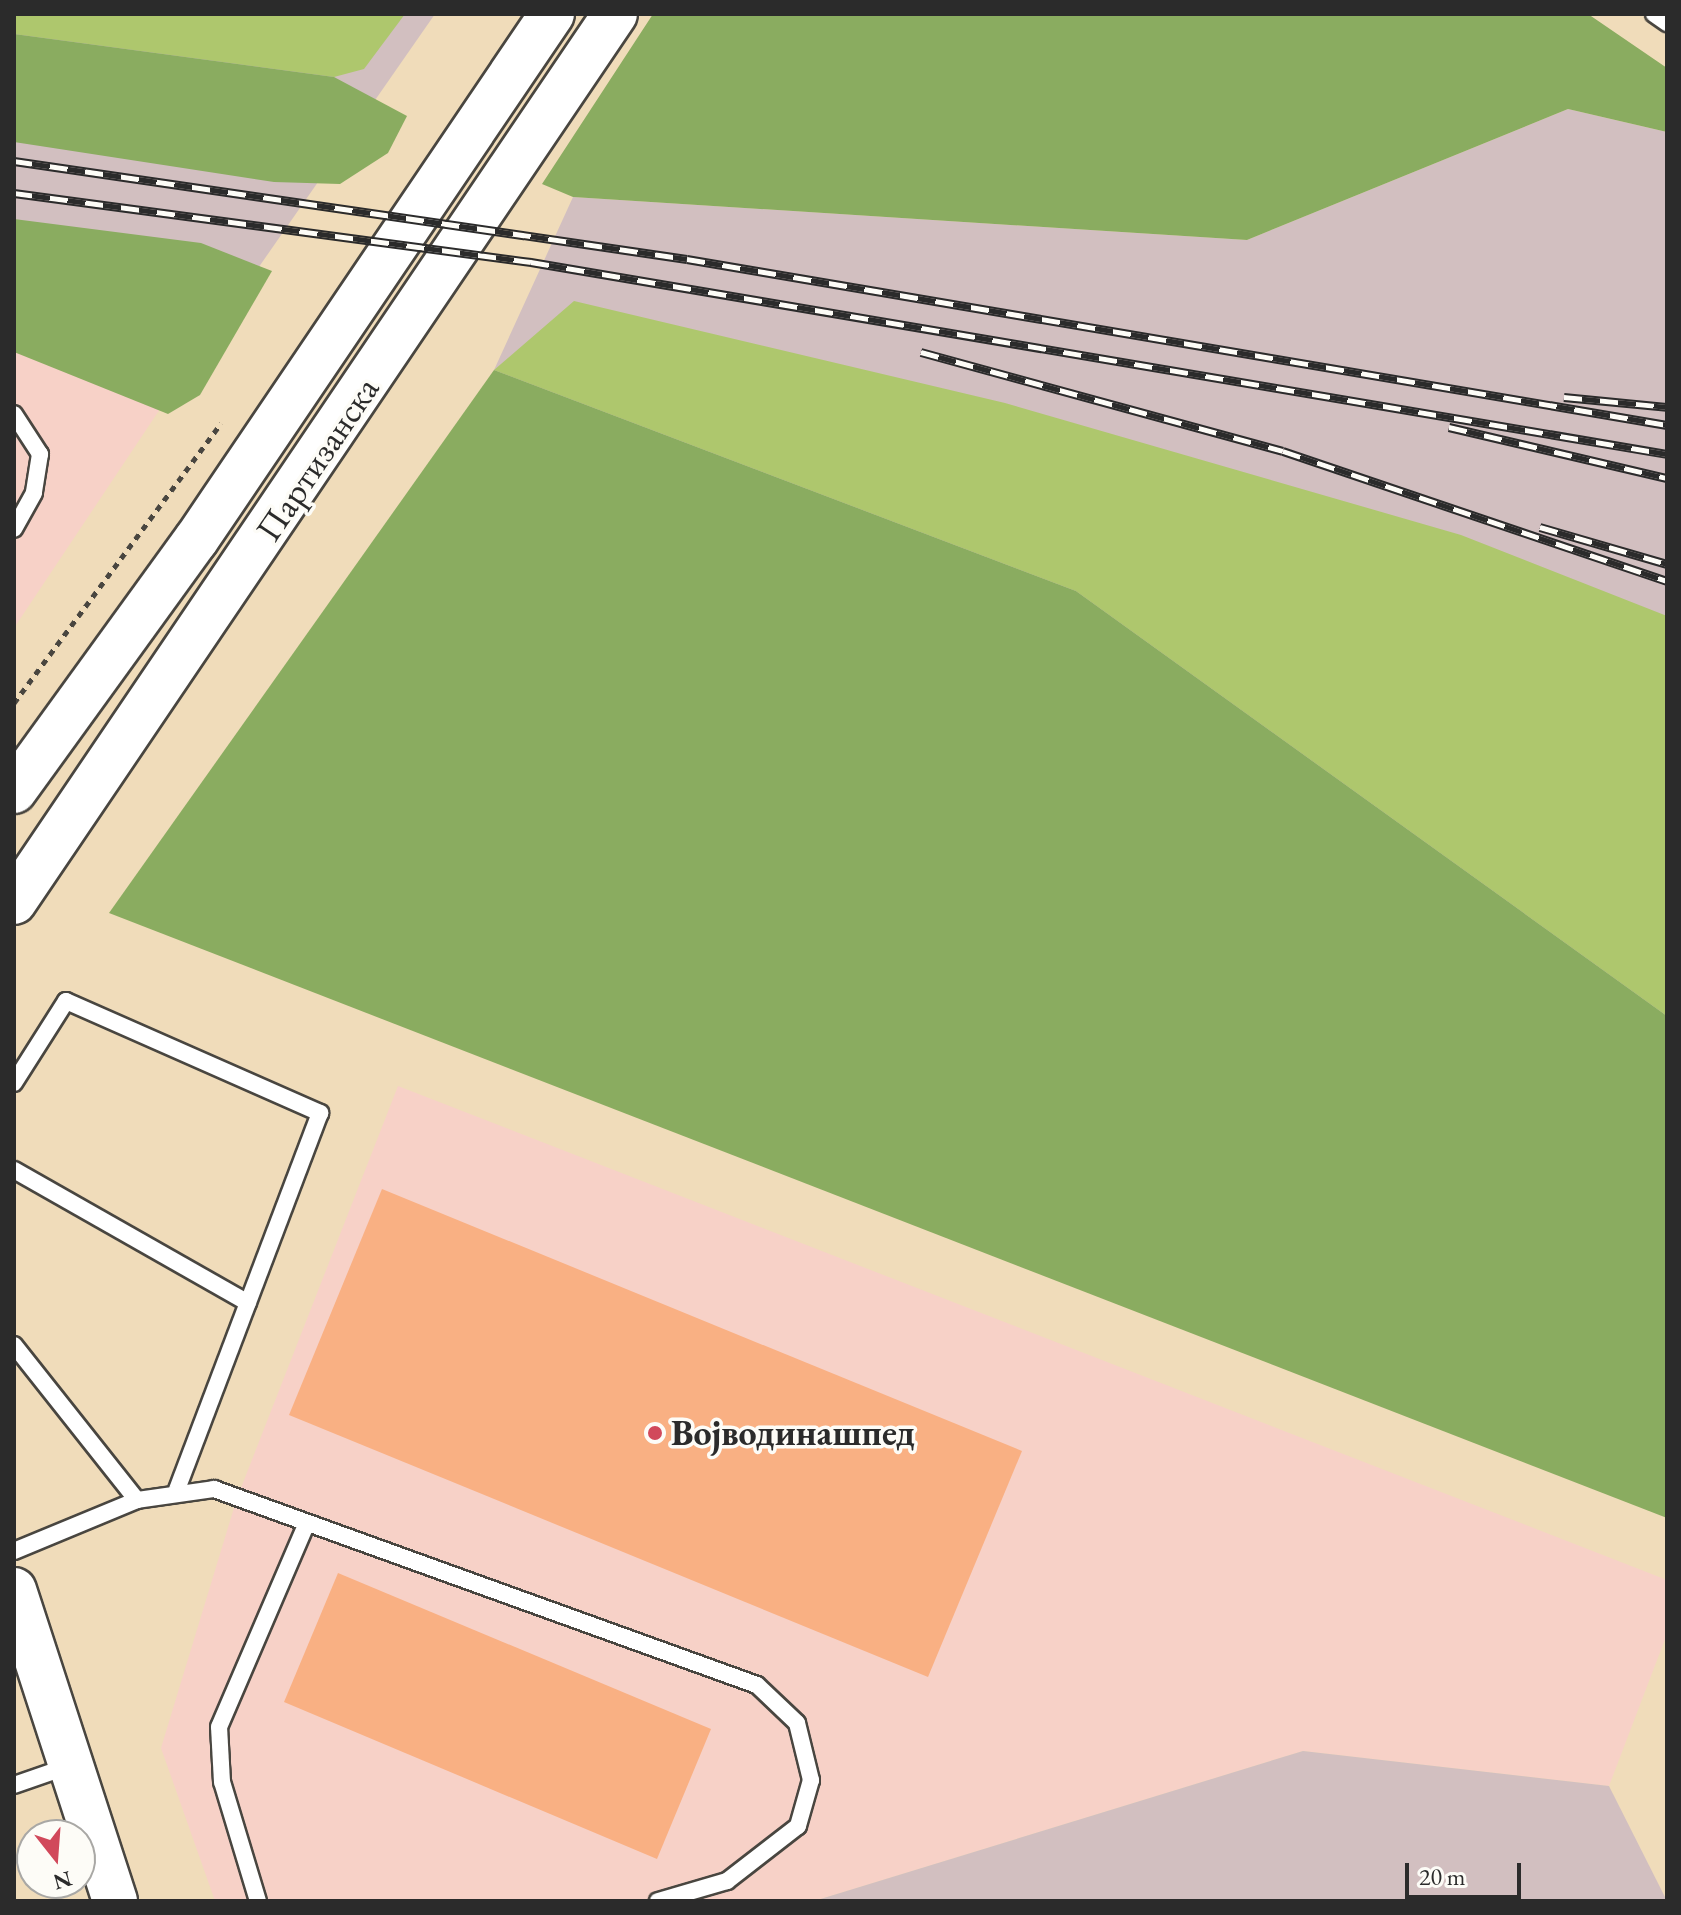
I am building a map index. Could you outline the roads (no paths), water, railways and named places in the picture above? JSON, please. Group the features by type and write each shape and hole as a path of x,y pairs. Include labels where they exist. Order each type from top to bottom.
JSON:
{"main road":[{"name":"Партизанска","path":"14,791 196,540 552,14"},
{"name":"Партизанска","path":"14,902 615,14"},
{"path":"14,1590 115,1901"}],"lane":[{"path":"1654,14 1667,23"},
{"path":"14,414 40,454 34,493 14,529"},
{"path":"14,1083 66,1001 320,1113 177,1489"},
{"path":"14,1170 248,1303"},
{"path":"14,1345 137,1500"},
{"path":"14,1551 137,1500 177,1489 214,1489 757,1685 797,1723 811,1780 798,1826 727,1881 658,1901"},
{"path":"258,1901 222,1782 219,1727 307,1523"},
{"path":"14,1785 69,1766"}],"railway":[{"path":"14,161 687,259 1667,425"},
{"path":"14,193 531,262 1667,454"},
{"path":"921,352 1283,451 1667,581"},
{"path":"1564,397 1667,407"},
{"path":"1449,427 1667,478"},
{"path":"1540,527 1667,564"}],"place":[{"name":"Војводинашпед","path":"655,1433"}]}
